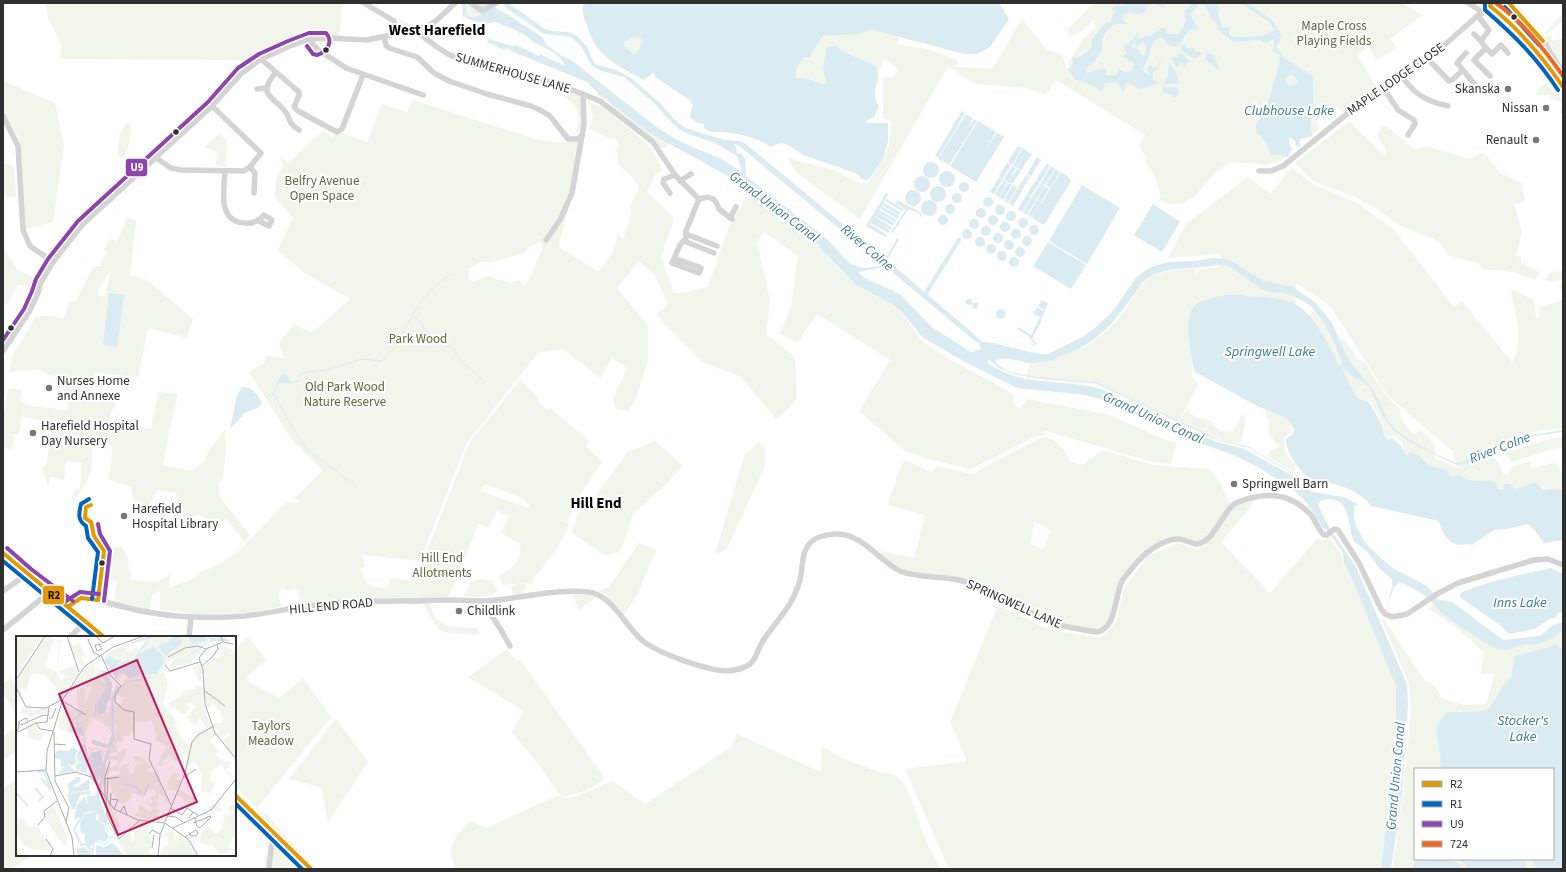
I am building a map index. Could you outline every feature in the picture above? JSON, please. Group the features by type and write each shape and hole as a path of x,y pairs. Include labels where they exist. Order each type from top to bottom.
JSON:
{"main road":[{"path":"1489,4 1516,28 1533,46 1563,85"}],"street":[{"path":"364,3 394,21 399,33"},
{"path":"3,351 29,312 38,293 41,282 53,262 82,225 212,106 242,73 261,59 310,39 329,38 367,40 428,26 437,20 455,3"},
{"path":"471,3 482,10 495,3"},
{"path":"1468,3 1476,8 1490,30 1481,41"},
{"path":"1509,3 1542,39 1563,73"},
{"name":"MAPLE LODGE CLOSE","path":"1259,171 1271,171 1284,166 1344,116 1383,87 1441,48 1480,15 1489,4"},
{"name":"SUMMERHOUSE LANE","path":"418,29 421,35 437,47 467,63 492,70 560,84 600,102 653,142 674,175 699,199 708,197 713,199 719,210 731,218 736,208"},
{"path":"1474,34 1492,54 1501,45 1508,53"},
{"path":"384,36 386,45 389,48 417,57 439,76 466,87 531,106 550,116 568,138 577,139 582,136"},
{"path":"310,39 317,49 346,68 423,95"},
{"path":"1486,48 1474,60 1490,76"},
{"path":"1466,53 1457,62 1457,65 1477,87"},
{"path":"1427,58 1449,82 1462,71"},
{"path":"261,59 275,73 299,92 294,107 336,132 342,129 364,75"},
{"path":"275,73 266,88 268,95 285,111 289,122 299,130"},
{"path":"1401,75 1420,96 1432,102 1448,106"},
{"path":"1383,87 1398,110 1414,120 1415,124 1408,134"},
{"path":"257,89 266,88"},
{"path":"546,240 560,220 572,193 584,124 583,94"},
{"path":"156,158 171,168 181,170 225,172 244,171 250,167 261,153 212,106"},
{"path":"3,116 18,146 23,230 30,246 53,262"},
{"path":"250,167 255,173 254,193"},
{"path":"225,172 223,202 227,213 233,220 242,223 250,224 259,221"},
{"path":"680,182 691,174"},
{"path":"670,193 663,183 664,179 674,175"},
{"path":"674,259 680,245 684,241 686,231 699,199"},
{"path":"686,234 717,246"},
{"path":"684,241 714,253"},
{"path":"3,337 11,340"},
{"name":"SPRINGWELL LANE","path":"597,594 609,603 642,640 653,648 681,660 727,672 749,665 784,614 795,594 800,579 802,561 807,546 817,537 838,534 856,539 869,547 890,566 903,573 916,576 960,580 994,592 1029,612 1054,623 1096,632 1101,632 1106,628 1113,617 1122,581 1146,552 1177,539 1193,545 1206,541 1233,504 1266,495 1282,497 1304,509 1315,521 1324,535 1334,529 1338,530 1359,563 1381,610 1384,614 1392,617 1407,614 1437,594 1469,579 1534,560 1548,559 1563,565"},
{"path":"3,553 27,574 69,606 103,636"},
{"path":"3,591 27,574"},
{"path":"3,630 50,592"},
{"name":"HILL END ROAD","path":"69,606 81,598 86,597 153,613 191,617 243,616 345,602 450,600 482,601 556,592 587,592 597,594"},
{"path":"482,601 510,646"},
{"path":"189,636 191,617"},
{"path":"71,636 87,621"},
{"path":"236,796 311,869"},
{"path":"269,869 274,834"}],"green space":[{"path":"45,3 343,3 339,36 307,36 285,44 253,60 60,59 62,45 48,18"},
{"path":"465,3 469,3 483,13 475,17 467,15"},
{"path":"1094,3 1125,3 1111,18 1111,21 1106,22 1091,40 1092,46 1084,55 1070,66 1068,63 1084,38 1095,29 1094,19 1082,31 1070,36 1067,30"},
{"path":"1154,3 1165,8 1164,3 1192,3 1184,12 1186,21 1178,34 1168,34 1164,27 1152,35 1139,39 1138,31 1129,43 1124,45 1128,53 1123,56 1135,64 1132,70 1126,72 1119,69 1116,75 1087,73 1086,68 1102,51 1103,41 1112,26 1120,23 1128,24 1122,19 1125,13 1136,14 1148,5"},
{"path":"1216,3 1240,3 1269,22 1274,30 1262,36 1235,37 1221,22"},
{"name":"Maple Cross Playing Fields","path":"1248,3 1401,3 1423,15 1390,39 1397,47 1377,60 1368,47 1357,55 1377,88 1343,112 1335,106 1317,120 1319,129 1313,134 1310,124 1314,114 1313,77 1302,68 1293,65 1279,51 1273,21"},
{"path":"1198,4 1206,7 1211,19 1217,23 1233,42 1274,39 1280,61 1257,133 1265,141 1271,155 1279,154 1287,157 1278,162 1269,163 1271,165 1230,162 1214,174 1195,196 1183,203 1172,204 1158,201 1161,196 1155,176 1144,160 1147,158 1139,146 1145,135 1056,80 1045,95 1028,88 975,84 948,66 860,219 798,174 787,158 834,170 861,184 869,182 889,146 892,122 883,118 883,77 894,77 898,70 885,59 879,69 875,65 844,52 836,46 826,49 825,75 827,83 823,84 797,78 796,72 799,65 804,57 809,58 823,36 873,30 900,37 896,44 932,50 958,61 957,65 951,66 992,69 1022,19 1047,50 1062,54 1067,70 1071,73 1075,80 1087,83 1102,91 1106,83 1127,82 1139,89 1158,84 1153,79 1153,72 1158,69 1161,61 1156,68 1153,69 1152,78 1143,71 1155,40 1160,37 1170,46 1190,29 1199,30 1190,14"},
{"path":"1560,16 1563,16 1563,21 1548,33 1544,34 1554,24 1553,23"},
{"path":"1513,17 1537,42 1535,44 1514,22 1515,20"},
{"path":"397,19 407,23 412,27 401,28"},
{"path":"1550,34 1552,41 1563,38 1563,70 1544,38"},
{"path":"639,37 643,42 634,56 623,43 630,39"},
{"path":"1134,42 1143,42 1146,46 1145,54 1141,56 1138,48 1136,49 1132,46"},
{"path":"1289,76 1293,76 1295,77 1295,85 1289,86 1286,83 1286,79"},
{"path":"3,81 55,103 64,145 53,222 25,230 21,153 18,137 3,112"},
{"path":"1549,81 1559,87 1558,92 1563,98 1563,114 1560,113 1562,102 1550,99 1550,95 1537,95 1539,88"},
{"path":"553,86 569,90 580,98 582,121 578,131 575,134 579,119 578,112 570,101 551,88"},
{"path":"598,92 613,97 662,136 669,145 663,149 616,111 608,100 596,95"},
{"path":"413,100 535,139 559,143 582,140 573,194 558,246 598,272 613,252 618,234 623,239 631,214 630,205 639,187 632,177 618,164 617,149 619,145 615,139 608,138 589,129 593,117 589,102 603,107 647,144 663,170 655,175 647,192 674,218 661,257 674,293 682,293 708,287 728,228 748,193 802,232 814,244 819,244 819,247 854,283 871,294 889,302 900,310 925,343 957,364 1014,395 1014,406 1021,408 1027,399 1110,415 1154,435 1176,443 1171,464 1152,462 1046,431 1044,435 1034,437 971,469 928,459 905,451 859,411 890,360 817,314 798,342 780,334 791,307 798,256 764,232 757,242 770,300 766,334 795,357 797,399 777,420 740,376 704,363 656,315 668,304 655,276 639,261 617,288 648,326 648,359 636,399 628,411 616,409 613,399 627,368 612,358 600,378 563,349 538,353 466,444 420,561 363,555 365,567 360,568 367,582 373,586 388,588 390,578 407,580 414,584 470,442 520,380 540,399 537,401 547,410 550,408 589,441 586,446 602,462 574,503 568,522 545,514 568,523 567,529 560,544 533,579 532,584 522,583 503,585 499,577 515,564 520,555 520,544 501,533 509,517 497,511 489,528 478,524 457,579 447,597 428,598 436,617 440,622 451,627 478,628 480,633 476,635 443,632 438,629 423,604 301,604 298,591 295,589 287,591 282,587 278,594 282,607 243,613 194,614 160,609 160,591 152,595 150,610 114,602 117,581 103,580 105,558 109,554 110,549 121,546 127,556 131,580 157,582 171,574 169,588 195,578 202,571 216,566 238,552 287,502 298,503 300,500 294,499 323,470 292,440 249,372 264,363 266,356 284,358 279,343 294,324 312,333 350,299 303,272 278,250 293,218 275,197 276,180 283,166 281,156 288,163 323,131 332,137 340,132 367,142 382,104 407,112","holes":["540,242 543,249 525,287 519,280 510,283 488,276 474,282 468,278 469,268 481,262 493,262 524,253 531,246","485,484 523,498 532,509 480,491"]},
{"path":"129,121 131,131 130,141 123,159 118,156 118,142 123,129"},
{"path":"1349,121 1385,156 1386,148 1377,134 1383,126 1387,126 1415,150 1426,146 1469,159 1483,152 1500,173 1522,183 1525,202 1514,204 1522,232 1516,257 1521,256 1521,262 1540,273 1535,280 1513,272 1482,269 1480,264 1447,255 1441,242 1399,225 1374,207 1353,196 1313,181 1295,163"},
{"path":"220,134 227,141 226,167 215,166 219,153 204,147"},
{"path":"3,162 14,166 16,197 3,196"},
{"path":"1292,168 1314,185 1357,203 1394,230 1454,307 1462,301 1512,362 1518,345 1518,326 1511,290 1520,292 1534,300 1536,319 1539,318 1540,307 1563,300 1563,427 1528,433 1502,446 1490,449 1503,473 1508,475 1511,467 1531,461 1531,468 1554,463 1558,466 1562,473 1563,495 1534,483 1518,490 1504,485 1503,489 1499,488 1495,483 1450,478 1437,470 1406,458 1402,442 1395,436 1387,439 1382,433 1384,428 1371,402 1358,401 1331,360 1325,337 1308,318 1314,310 1327,323 1334,337 1345,340 1358,360 1365,362 1390,400 1400,409 1401,419 1413,434 1421,430 1434,444 1435,459 1459,468 1452,454 1454,452 1388,396 1330,306 1296,283 1295,309 1192,313 1192,376 1198,385 1180,418 1186,410 1195,417 1210,420 1219,431 1232,432 1241,416 1245,415 1245,424 1241,441 1226,441 1203,431 1212,436 1214,439 1095,384 1026,378 1030,363 1043,363 1051,361 1062,355 1082,348 1099,338 1118,319 1139,289 1152,276 1168,271 1197,268 1195,276 1200,269 1220,267 1221,254 1168,258 1186,224 1248,177 1270,194"},
{"path":"126,217 136,221 130,275 147,280 193,319 187,338 148,328 138,377 95,373 91,394 108,397 115,401 116,406 111,410 110,420 117,430 137,427 151,429 158,392 178,394 163,465 192,471 205,461 210,449 225,430 226,449 223,477 219,483 219,496 250,535 244,543 227,519 218,522 216,525 199,514 183,521 174,520 177,493 157,490 150,505 134,504 131,487 108,479 109,472 111,470 112,447 106,440 90,443 92,451 92,466 90,473 84,486 74,499 72,499 74,491 80,489 82,463 66,461 64,480 50,477 48,489 42,467 46,466 54,423 23,417 24,405 66,410 69,407 64,393 65,377 49,375 39,369 9,373 12,357 36,316 53,316 63,319 70,301 75,303 94,266 103,266 100,263 108,252 104,250 110,239 118,241","holes":["111,270 105,297 99,296 98,290"]},
{"path":"3,248 18,270 37,279 33,284 34,290 18,284 7,305 3,304"},
{"path":"1563,271 1563,290 1559,288 1562,280 1545,282 1549,273"},
{"path":"12,388 22,390 20,401 24,403 19,434 14,434 12,449 3,448 3,420 8,390"},
{"path":"1267,406 1292,420 1291,433 1285,437 1284,445 1288,455 1295,465 1295,472 1267,456 1271,451 1279,446 1269,435 1269,421 1265,412"},
{"path":"1042,437 1052,439 1059,445 1070,461 1082,465 1103,450 1154,465 1209,469 1221,484 1226,497 1234,505 1207,541 1196,542 1177,537 1150,552 1129,574 1121,588 1116,614 1109,627 1098,632 1058,624 991,589 908,572 879,556 881,551 914,558 925,515 888,505 902,464 906,460 931,472 937,466 973,474","holes":["1034,522 1051,530 1043,549 1030,544"]},
{"path":"1563,437 1563,448 1553,449 1511,462 1505,453 1546,440"},
{"path":"654,440 683,466 662,488 633,514 625,540 619,552 606,556 572,533 578,513 586,510 628,451 645,446"},
{"path":"759,442 766,449 764,469 726,550 715,554 744,456"},
{"path":"1256,500 1221,542 1270,593 1318,538 1321,541 1329,537 1341,554 1395,681 1397,691 1396,727 1398,729 1398,733 1381,869 949,869 905,769 967,761 950,722 998,605 1050,630 1101,638 1116,622 1124,589 1148,556 1177,543 1198,549 1206,545 1235,505"},
{"path":"639,543 656,550 637,595 624,615 605,594 598,591 609,587"},
{"path":"481,579 493,580 494,586 498,591 481,597 463,596 473,581"},
{"path":"522,583 526,585 527,588 522,593 513,595 511,586"},
{"path":"572,594 598,596 579,610"},
{"path":"1437,602 1493,644 1536,640 1563,628 1563,869 1393,869 1405,777 1411,712 1409,683 1382,621 1383,618 1425,681 1436,687 1440,694 1439,697 1463,705 1485,704 1495,674 1481,674 1484,653 1469,638 1429,608"},
{"name":"Taylors Meadow","path":"248,637 267,660 246,677 250,683 279,698 303,678 331,717 257,808 236,788 236,649"},
{"path":"507,649 517,662 520,660 605,778 596,785 575,794 563,797 560,795 539,765 512,732 524,711 468,677"},
{"path":"11,678 16,686 16,714 3,693 3,684"},
{"path":"336,719 368,762 328,824 322,788 289,779"},
{"path":"16,727 16,752 3,760 3,736"},
{"path":"737,734 821,772 822,745 839,757 879,772 895,775 907,788 927,844 941,869 455,869 450,851 457,835 470,821 486,828 557,796 564,798 571,797 585,793 613,781 645,804 728,749 730,750"},
{"path":"16,780 16,856 31,856 11,869 3,869 3,789"},
{"path":"266,813 315,869 266,869 264,859 277,840 257,819"}],"water":[{"path":"462,3 465,3 467,15 475,17 479,16 485,11 477,3 488,3 542,37 547,45 563,57 570,59 658,128 677,140 721,159 742,172 737,156 715,143 681,130 674,125 654,103 624,77 602,71 592,66 581,46 572,38 544,34 506,8 503,3 508,3 545,29 568,32 577,36 587,46 595,64 616,70 631,78 659,102 677,122 686,128 725,140 740,141 746,144 885,259 896,241 896,238 899,240 887,260 983,342 1038,354 1048,354 1084,336 1097,326 1114,310 1135,279 1147,269 1168,262 1196,261 1213,258 1226,259 1263,281 1293,287 1315,302 1332,323 1347,357 1374,391 1389,422 1396,430 1410,440 1438,455 1460,463 1482,452 1506,448 1525,436 1563,430 1563,432 1526,437 1507,449 1482,454 1467,463 1456,465 1410,442 1393,430 1383,416 1369,386 1352,376 1342,367 1357,398 1370,403 1383,428 1383,433 1387,440 1392,438 1401,446 1407,456 1410,452 1420,456 1428,464 1447,470 1450,477 1460,475 1467,480 1496,482 1498,489 1504,489 1503,484 1511,484 1513,488 1517,489 1535,482 1543,489 1563,490 1563,540 1545,543 1528,524 1507,529 1494,530 1472,545 1459,545 1448,539 1441,528 1439,521 1371,506 1362,496 1345,487 1316,481 1309,477 1299,469 1291,457 1286,439 1293,433 1294,430 1289,421 1284,417 1257,406 1195,372 1189,338 1189,322 1192,309 1205,300 1236,294 1282,299 1301,308 1318,327 1339,366 1342,365 1330,333 1320,317 1309,305 1284,293 1266,291 1256,286 1228,266 1219,265 1164,271 1149,277 1143,282 1119,315 1101,333 1079,348 1053,360 1029,363 1005,358 995,361 1003,368 1002,370 989,360 987,362 1013,376 1101,389 1188,430 1217,442 1244,449 1291,475 1312,492 1344,497 1359,505 1354,506 1356,526 1364,541 1370,548 1391,567 1427,586 1439,600 1451,601 1503,640 1540,636 1553,625 1563,622 1563,632 1560,632 1552,639 1535,645 1525,644 1507,650 1494,648 1460,627 1438,610 1424,595 1403,583 1400,582 1394,587 1387,606 1392,587 1392,579 1379,568 1367,551 1354,542 1345,508 1341,503 1336,500 1328,499 1320,502 1318,505 1329,527 1356,567 1407,684 1408,704 1402,794 1391,869 1381,869 1398,733 1398,729 1396,727 1396,686 1349,572 1344,564 1343,553 1327,530 1323,528 1306,502 1295,491 1258,467 1233,455 1167,431 1116,404 1086,395 1017,388 965,362 922,337 903,313 895,306 856,285 819,247 818,243 814,244 726,175 648,132 599,94 587,82 506,48 505,50 487,42 489,39 512,46 516,45 565,66 557,55 535,43 518,31 495,22 483,24 463,17","holes":["734,144 738,145 882,264 881,266 863,268 850,264 828,240 746,176 745,159 742,154 737,153","884,265 979,343 981,350 971,352 933,328 900,294 865,278 858,272 880,268"]},
{"path":"592,3 999,3 1009,19 990,47 977,54 964,54 873,30 858,34 823,36 809,58 804,57 797,70 797,78 809,79 823,84 827,83 823,69 826,49 829,47 836,46 844,52 875,65 877,68 878,76 875,99 879,106 874,117 866,121 869,123 888,123 888,141 883,158 870,178 866,180 860,178 860,176 855,173 803,155 788,145 781,143 770,147 761,141 748,136 706,130 704,128 704,124 698,123 690,118 692,106 691,101 655,77 655,74 653,73 644,80 617,65 602,53 591,37 584,16 583,5","holes":["639,37 643,42 639,50 634,55 623,43 630,39"]},
{"name":"Clubhouse Lake","path":"1125,3 1154,3 1148,5 1145,13 1125,13 1122,19 1128,24 1115,24 1109,29 1103,39 1102,51 1086,68 1087,73 1102,68 1107,70 1105,75 1116,75 1119,69 1126,72 1132,70 1135,64 1122,56 1127,53 1123,46 1129,43 1138,31 1139,39 1152,35 1164,27 1168,34 1178,34 1186,21 1184,12 1192,3 1216,3 1219,9 1218,15 1223,27 1229,28 1229,34 1235,37 1261,36 1274,30 1269,22 1240,3 1248,3 1273,21 1282,36 1277,46 1283,56 1313,77 1314,114 1310,124 1313,136 1301,139 1299,142 1301,146 1299,147 1296,146 1295,141 1289,137 1289,143 1292,149 1288,157 1281,156 1279,154 1271,155 1265,141 1257,133 1256,125 1268,101 1280,61 1279,55 1274,51 1274,39 1265,43 1260,40 1233,42 1217,29 1217,23 1211,19 1206,7 1199,4 1190,14 1199,30 1190,29 1178,46 1170,46 1160,37 1155,40 1143,70 1151,77 1147,69 1150,64 1153,69 1156,68 1162,59 1158,69 1153,72 1153,79 1159,84 1139,89 1127,82 1123,92 1118,83 1106,83 1102,91 1087,83 1075,80 1071,73 1067,70 1073,63 1073,57 1082,56 1086,53 1092,46 1091,40 1106,22 1111,21 1111,18 1115,13 1112,8 1119,4 1123,6","holes":["1134,42 1136,47 1143,42 1146,46 1145,54 1141,55 1138,48 1136,49 1132,46","1292,75 1296,78 1297,82 1295,85 1290,86 1286,79"]},
{"path":"1154,3 1164,3 1165,9"},
{"path":"1181,45 1185,45 1186,48 1194,48 1197,52 1201,52 1202,54 1194,59 1181,50"},
{"path":"1207,52 1214,56 1215,61 1220,67 1219,71 1205,59"},
{"path":"1182,53 1186,57 1186,60 1190,60 1184,67 1182,62 1177,68 1171,58 1174,56 1178,58 1177,55"},
{"path":"1169,62 1177,74 1178,84 1163,84 1168,75"},
{"path":"1177,87 1179,89 1178,95 1173,98 1171,94 1165,93 1162,88"},
{"path":"962,111 965,113 938,158 935,156"},
{"path":"966,114 973,118 967,129 974,119 977,121 949,165 938,159"},
{"path":"978,121 996,132 986,149 997,133 1004,137 976,182 950,166"},
{"path":"1018,146 1022,148 1012,165 1008,162"},
{"path":"1023,148 1027,151 1016,168 1013,165"},
{"path":"1027,151 1029,153 1027,156 1030,153 1032,154 1021,170 1017,168"},
{"path":"1037,157 1041,160 1031,176 1027,174"},
{"path":"931,162 938,167 939,170 934,177 931,178 924,173 923,170 928,163"},
{"path":"1007,163 1011,165 1003,179 999,176"},
{"path":"1047,163 1050,166 1040,182 1036,180"},
{"path":"1012,166 1016,168 1008,182 1004,179"},
{"path":"1051,166 1055,169 1045,185 1041,183"},
{"path":"1017,169 1021,171 1012,184 1008,182"},
{"path":"1056,169 1060,172 1050,188 1046,185"},
{"path":"947,171 954,176 955,179 950,186 947,187 940,182 939,179 944,172"},
{"path":"1061,172 1070,178 1069,179 1071,181 1044,225 1032,218 1041,203 1044,204 1042,203"},
{"path":"1026,175 1028,176 1024,182 1029,176 1030,177 1022,190 1018,188"},
{"path":"922,176 929,181 930,184 925,191 922,192 915,187 914,184 919,177"},
{"path":"999,177 1003,179 994,194 990,192"},
{"path":"1004,180 1007,182 999,197 995,194"},
{"path":"1036,180 1040,183 1031,196 1027,194"},
{"path":"962,182 966,182 968,183 968,191 962,192 959,189 959,185"},
{"path":"1008,183 1012,185 1003,200 999,197"},
{"path":"1041,183 1045,186 1036,199 1032,197"},
{"path":"1013,185 1017,188 1008,203 1004,200"},
{"path":"1082,185 1120,208 1087,264 1049,241"},
{"path":"938,186 945,191 946,194 941,201 938,202 931,197 930,194 935,187"},
{"path":"1045,186 1049,189 1041,202 1037,200"},
{"path":"1018,188 1022,191 1013,206 1009,203"},
{"path":"913,190 920,195 921,198 916,205 913,206 906,201 905,198 910,191"},
{"path":"886,193 888,194 882,206 899,216 897,219 880,208 879,210 896,220 895,222 877,212 894,223 893,226 875,216 892,227 890,230 873,220 890,231 888,233 871,223 870,224 887,235 886,237 866,226"},
{"path":"955,193 959,193 961,194 961,202 955,203 952,200 952,196"},
{"path":"1027,194 1031,197 1022,212 1018,209"},
{"path":"986,197 990,197 992,198 992,206 986,207 983,204 983,200"},
{"path":"1032,197 1036,200 1027,215 1023,212"},
{"path":"887,199 904,209 902,211 885,201"},
{"path":"897,200 921,213 923,216 922,217 917,212 908,209 893,233 891,232 905,211 904,208 895,203"},
{"path":"929,200 936,205 937,208 932,215 929,216 922,211 921,208 926,201"},
{"path":"1037,200 1041,203 1032,217 1028,215"},
{"path":"884,203 901,213 899,215 882,205"},
{"path":"948,204 952,204 954,205 954,213 948,214 945,211 945,207"},
{"path":"1153,204 1180,222 1162,252 1134,235"},
{"path":"998,205 1002,205 1004,206 1004,214 998,215 995,212 995,208"},
{"path":"979,208 983,208 985,209 985,217 979,218 976,215 976,211"},
{"path":"1009,211 1013,211 1015,212 1015,220 1009,221 1006,218 1006,214"},
{"path":"941,215 945,215 947,216 947,224 941,225 938,222 938,218"},
{"path":"991,215 995,215 997,216 997,224 991,225 988,222 988,218"},
{"path":"1021,218 1025,218 1027,219 1027,227 1021,228 1018,225 1018,221"},
{"path":"972,219 976,219 978,220 978,228 972,229 969,226 969,222"},
{"path":"1003,222 1007,222 1009,223 1009,231 1003,232 1000,229 1000,225"},
{"path":"1032,225 1036,225 1038,226 1038,234 1032,235 1029,232 1029,228"},
{"path":"984,226 988,226 990,227 990,235 984,236 981,233 981,229"},
{"path":"965,229 969,229 971,230 971,238 965,239 962,236 962,232"},
{"path":"1014,229 1018,229 1020,230 1020,238 1014,239 1011,236 1011,232"},
{"path":"996,233 1000,233 1002,234 1002,242 996,243 993,240 993,236"},
{"path":"1025,236 1029,236 1031,237 1031,245 1025,246 1022,243 1022,239"},
{"path":"978,237 982,237 984,238 984,246 978,247 975,244 975,240"},
{"path":"1007,240 1011,240 1013,241 1013,249 1007,250 1004,247 1004,243"},
{"path":"1048,242 1086,265 1071,289 1033,266"},
{"path":"989,244 993,244 995,245 995,253 989,254 986,251 986,247"},
{"path":"1018,247 1022,247 1024,248 1024,256 1018,257 1015,254 1015,250"},
{"path":"1000,251 1004,251 1006,252 1006,260 1000,261 997,258 997,254"},
{"path":"1012,257 1016,257 1018,258 1018,266 1012,267 1009,264 1009,260"},
{"path":"109,293 124,295 117,347 103,345"},
{"path":"970,298 972,303 978,303 977,308 974,309 972,304 969,305 966,303 966,300"},
{"path":"1042,300 1048,303 1041,322 1032,339 1037,343 1034,346 1027,342 1034,345 1035,344 1030,337 1017,329 1018,327 1031,335 1040,317 1033,314 1037,307 1043,311 1044,310 1038,306"},
{"path":"999,309 1003,309 1005,310 1005,318 999,319 996,316 996,312"},
{"path":"286,374 291,383 278,383 281,375"},
{"path":"242,387 249,388 254,392 262,403 259,407 245,413 230,429 237,395"},
{"name":"Inns Lake","path":"1551,568 1563,574 1563,612 1558,613 1555,618 1549,619 1535,629 1509,634 1501,626 1460,596 1461,593 1472,588 1505,578"},
{"name":"Stocker's Lake","path":"1555,644 1563,650 1563,869 1537,869 1532,860 1554,860 1554,768 1440,768 1441,763 1437,738 1437,727 1447,712 1476,712 1489,709 1502,687 1511,678 1515,656 1550,647"},
{"path":"1418,860 1450,860 1456,862 1463,869 1412,869 1415,862"},
{"path":"1461,860 1523,860 1527,869 1468,869"}],"waterway":[{"path":"924,296 959,240"},
{"path":"291,383 298,381 300,373 326,370 362,359 382,361 393,350 415,311 430,291 451,273"},
{"path":"413,315 429,333 454,350 460,360 482,379"},
{"name":"Grand Union Canal","path":"1001,368 1013,373 1031,377 1097,383 1219,440 1249,447 1292,472 1309,486"},
{"path":"266,397 274,394 278,383"},
{"path":"274,394 292,427 308,450 356,487"}],"transit line":[{"name":"R1","path":"1485,3 1485,10 1524,47 1558,90"},
{"name":"R2","path":"1492,3 1490,6 1511,24 1530,44 1547,64 1563,87"},
{"name":"724","path":"1496,3 1524,27 1563,76"},
{"name":"R2","path":"1509,3 1543,41"},
{"name":"R1","path":"1505,7 1539,45"},
{"name":"U9","path":"3,340 24,309 36,279 48,259 78,221 208,102 238,68 259,54 309,33"},
{"name":"U9","path":"307,46 313,54 317,55 324,52 329,43 326,33 309,33"},
{"name":"R1","path":"89,499 81,504 79,516 83,524 86,526 88,538 98,552 92,599"},
{"name":"R2","path":"91,505 86,507 85,518 91,522 94,536 104,551 98,600"},
{"name":"U9","path":"98,524 100,534 110,551 104,601"},
{"name":"U9","path":"7,548 31,569 73,601"},
{"name":"R2","path":"3,553 103,636"},
{"name":"R1","path":"3,561 94,636"},
{"name":"U9","path":"66,601 80,592 99,594"},
{"name":"R2","path":"69,606 81,598 98,600"},
{"name":"R2","path":"236,796 311,869"},
{"name":"R1","path":"236,804 302,869"}],"place":[{"name":"Skanska","path":"1508,89"},
{"name":"Nissan","path":"1546,108"},
{"name":"Renault","path":"1536,140"},
{"name":"Nurses Home and Annexe","path":"49,388"},
{"name":"Harefield Hospital Day Nursery","path":"33,433"},
{"name":"Springwell Barn","path":"1234,484"},
{"name":"Harefield Hospital Library","path":"124,516"},
{"name":"Childlink","path":"459,611"}],"district":[{"name":"West Harefield","path":"437,30"},
{"name":"Hill End","path":"596,503"}],"park label":[{"name":"Belfry Avenue Open Space","path":"322,188"},
{"name":"Park Wood","path":"418,339"},
{"name":"Old Park Wood Nature Reserve","path":"345,394"},
{"name":"Hill End Allotments","path":"442,566"}],"water label":[{"name":"River Colne","path":"867,248"},
{"name":"Springwell Lake","path":"1270,352"},
{"name":"River Colne","path":"1500,448"}]}
